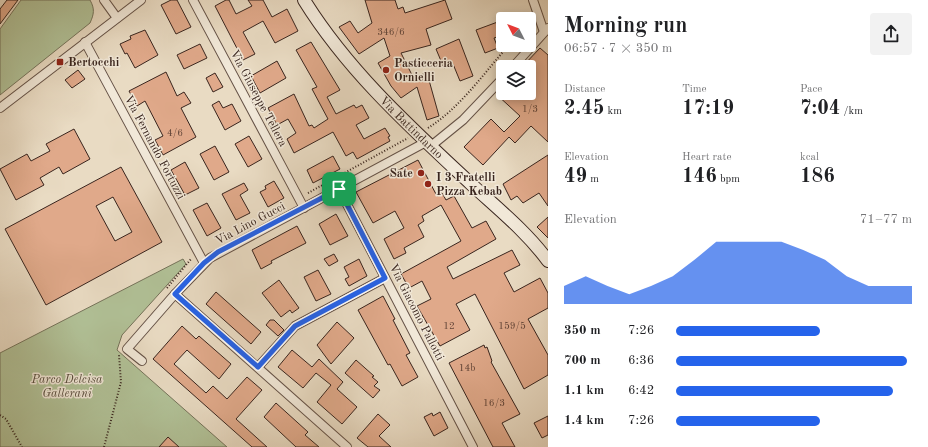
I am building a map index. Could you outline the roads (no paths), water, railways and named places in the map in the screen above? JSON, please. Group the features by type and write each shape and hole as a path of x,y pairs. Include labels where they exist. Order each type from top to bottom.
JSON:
{"street":[{"path":"104,0 117,18"},
{"path":"0,108 141,0"},
{"name":"Via Giuseppe Tellera","path":"193,0 304,208"},
{"name":"Via Battindarno","path":"304,0 360,77 512,222 548,261"},
{"path":"519,60 546,30 532,0"},
{"name":"Via Fernando Fortuzzi","path":"85,42 204,263"},
{"name":"Via Lino Gucci","path":"142,361 127,349 204,263 218,252 304,208 463,120 496,85"},
{"name":"Via Giacomo Pallotti","path":"339,189 473,447"},
{"path":"258,367 295,326 385,278"},
{"path":"175,294 347,447"}],"place":[{"name":"Bertocchi","path":"60,62"},
{"name":"Pasticceria Ornielli","path":"386,70"},
{"name":"Sate","path":"421,173"},
{"name":"I 3 Fratelli Pizza Kebab","path":"428,184"}],"park label":[{"name":"Parco Delcisa Gallerani","path":"67,386"}]}
